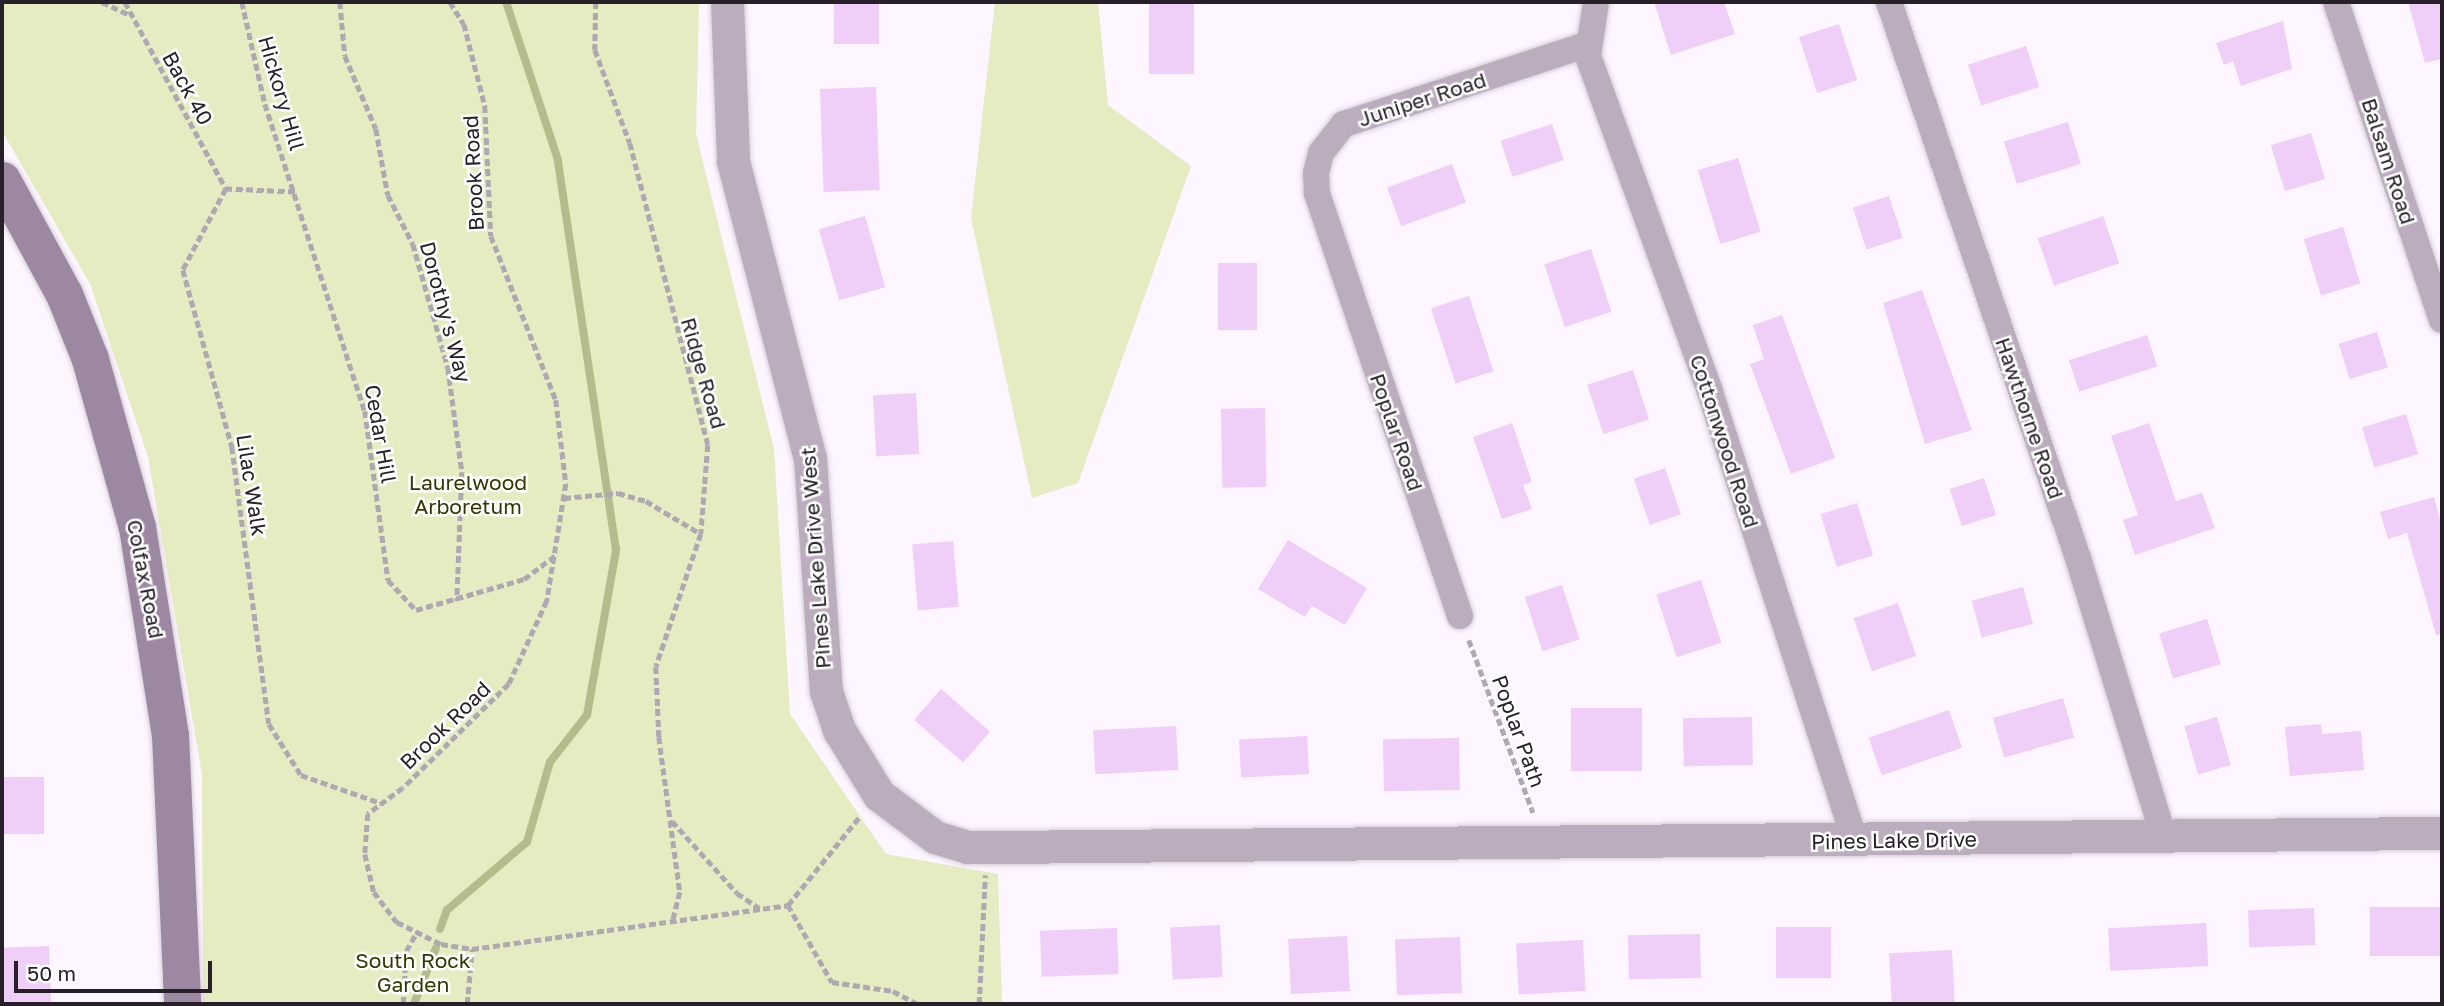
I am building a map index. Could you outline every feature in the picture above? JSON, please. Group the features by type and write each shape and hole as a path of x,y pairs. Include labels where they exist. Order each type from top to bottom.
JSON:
{"main road":[{"name":"Colfax Road","path":"2,180 64,294 90,359 137,527 170,734 182,1004"}],"street":[{"name":"Pines Lake Drive West","path":"727,2 733,160 810,458 824,680 839,730 864,775 906,819 967,847 1346,845"},
{"path":"1586,45 1595,2"},
{"name":"Hawthorne Road","path":"1889,2 2078,558 2164,837"},
{"name":"Balsam Road","path":"2336,2 2442,320"},
{"name":"Juniper Road","path":"1335,247 1316,173 1321,153 1344,124 1586,45"},
{"name":"Cottonwood Road","path":"1586,45 1710,392 1855,840"},
{"name":"Poplar Road","path":"1335,247 1460,616"},
{"name":"Pines Lake Drive","path":"1346,845 2442,833"}],"path":[{"path":"102,2 129,15"},
{"name":"Back 40","path":"125,2 129,15 226,189"},
{"name":"Hickory Hill","path":"242,2 265,104 295,192"},
{"name":"Dorothy's Way","path":"340,2 345,56 376,129 381,172 413,244 448,368 462,472 457,601"},
{"name":"Brook Road","path":"450,2 464,24 485,106 491,236 556,400 564,498 547,601 509,684 382,804 368,814 365,853 374,892 397,922 417,932 472,949 788,905"},
{"name":"Ridge Road","path":"596,2 596,50 631,142 708,445 701,534 656,667 670,820 680,892 674,921"},
{"path":"226,189 295,192"},
{"name":"Lilac Walk","path":"226,189 183,270 232,447 269,724 301,775 382,804"},
{"name":"Cedar Hill","path":"295,192 365,411 388,580 416,610 457,601 524,579 556,555"},
{"path":"564,498 611,493 646,501 701,534"},
{"name":"Poplar Path","path":"1460,616 1544,844"},
{"path":"870,805 788,905 832,982 893,991 916,1004"},
{"path":"670,820 737,894 760,909"},
{"path":"979,1004 985,863"},
{"path":"403,1004 406,951 417,932"},
{"path":"467,1004 472,949"}],"green space":[{"name":"Laurelwood Arboretum","path":"2,2 699,2 696,134 774,449 790,714 886,854 998,874 1002,1004 203,1004 202,775 148,457 90,284 2,131"},
{"path":"995,2 1098,2 1108,105 1191,166 1078,483 1032,498 971,218"}],"building":[{"path":"834,2 879,2 879,44 834,44"},
{"path":"1149,2 1194,2 1194,74 1149,74"},
{"path":"1654,2 1724,2 1735,34 1671,55"},
{"path":"2408,2 2442,2 2442,59 2425,63"},
{"path":"2283,21 2292,69 2241,86 2233,61 2224,65 2216,43"},
{"path":"1839,24 1857,80 1817,93 1799,37"},
{"path":"2026,46 2039,87 1981,106 1968,65"},
{"path":"876,87 880,190 824,192 820,89"},
{"path":"2068,122 2081,164 2017,184 2004,142"},
{"path":"1552,124 1564,160 1512,177 1501,141"},
{"path":"2311,133 2325,179 2285,191 2271,145"},
{"path":"1738,158 1761,232 1720,244 1698,170"},
{"path":"1452,164 1466,203 1401,226 1387,188"},
{"path":"1889,196 1903,238 1866,250 1853,208"},
{"path":"865,216 885,287 839,300 819,229"},
{"path":"2103,216 2119,263 2054,286 2038,238"},
{"path":"2343,227 2360,283 2321,295 2304,239"},
{"path":"1591,249 1611,312 1565,327 1544,264"},
{"path":"1218,263 1257,263 1257,330 1218,330"},
{"path":"1922,290 1972,430 1925,444 1883,303"},
{"path":"1469,296 1493,371 1455,383 1431,308"},
{"path":"1782,315 1835,458 1791,474 1750,364 1764,359 1753,325"},
{"path":"2377,332 2388,367 2350,379 2339,344"},
{"path":"2147,335 2157,366 2079,392 2069,360"},
{"path":"1633,370 1649,419 1603,434 1587,385"},
{"path":"916,393 919,454 876,456 873,395"},
{"path":"1265,408 1266,487 1222,488 1221,409"},
{"path":"2406,414 2418,454 2374,468 2362,427"},
{"path":"1512,423 1532,482 1523,485 1532,509 1502,519 1473,437"},
{"path":"2149,423 2176,501 2202,493 2215,528 2135,555 2123,520 2138,515 2111,436"},
{"path":"1665,468 1681,514 1650,525 1634,479"},
{"path":"1984,478 1996,515 1962,526 1950,489"},
{"path":"2434,497 2442,527 2442,634 2436,635 2407,533 2388,539 2380,512"},
{"path":"1857,503 1873,556 1837,567 1821,514"},
{"path":"1288,540 1367,588 1345,625 1312,606 1305,617 1258,589"},
{"path":"953,541 959,607 918,610 912,545"},
{"path":"1701,580 1721,643 1677,657 1656,595"},
{"path":"1562,585 1580,639 1543,651 1525,597"},
{"path":"2023,587 2033,624 1982,637 1972,601"},
{"path":"1898,603 1916,656 1872,671 1854,618"},
{"path":"2207,619 2221,664 2173,679 2159,634"},
{"path":"941,689 990,732 963,763 914,720"},
{"path":"2063,698 2074,737 2004,758 1993,718"},
{"path":"1571,708 1642,708 1642,771 1571,771"},
{"path":"1949,710 1962,748 1882,775 1869,738"},
{"path":"1752,717 1753,765 1684,766 1683,718"},
{"path":"2217,717 2231,765 2198,774 2184,726"},
{"path":"2321,724 2322,734 2361,731 2364,770 2290,776 2285,727"},
{"path":"1176,726 1178,770 1095,774 1093,730"},
{"path":"1307,736 1309,774 1241,778 1239,740"},
{"path":"1459,738 1460,790 1384,791 1383,739"},
{"path":"3,777 44,777 44,834 3,834"},
{"path":"2370,907 2442,907 2442,956 2370,956"},
{"path":"2314,908 2315,945 2249,947 2248,910"},
{"path":"2206,923 2208,966 2110,971 2108,928"},
{"path":"1220,925 1223,977 1173,980 1170,928"},
{"path":"1776,927 1831,927 1831,978 1776,978"},
{"path":"1117,928 1119,974 1042,977 1040,931"},
{"path":"1700,934 1701,978 1629,979 1628,935"},
{"path":"1347,936 1350,991 1291,994 1288,939"},
{"path":"1460,937 1462,993 1397,995 1395,939"},
{"path":"1583,940 1586,991 1519,994 1516,944"},
{"path":"49,946 51,1004 4,1004 2,948"},
{"path":"1952,950 1955,1004 1892,1004 1889,953"}],"waterway":[{"path":"440,929 447,910 527,842 550,762 587,715 616,550 558,160 506,2"},
{"path":"414,1004 436,948"}],"park label":[{"name":"South Rock Garden","path":"413,972"}]}
